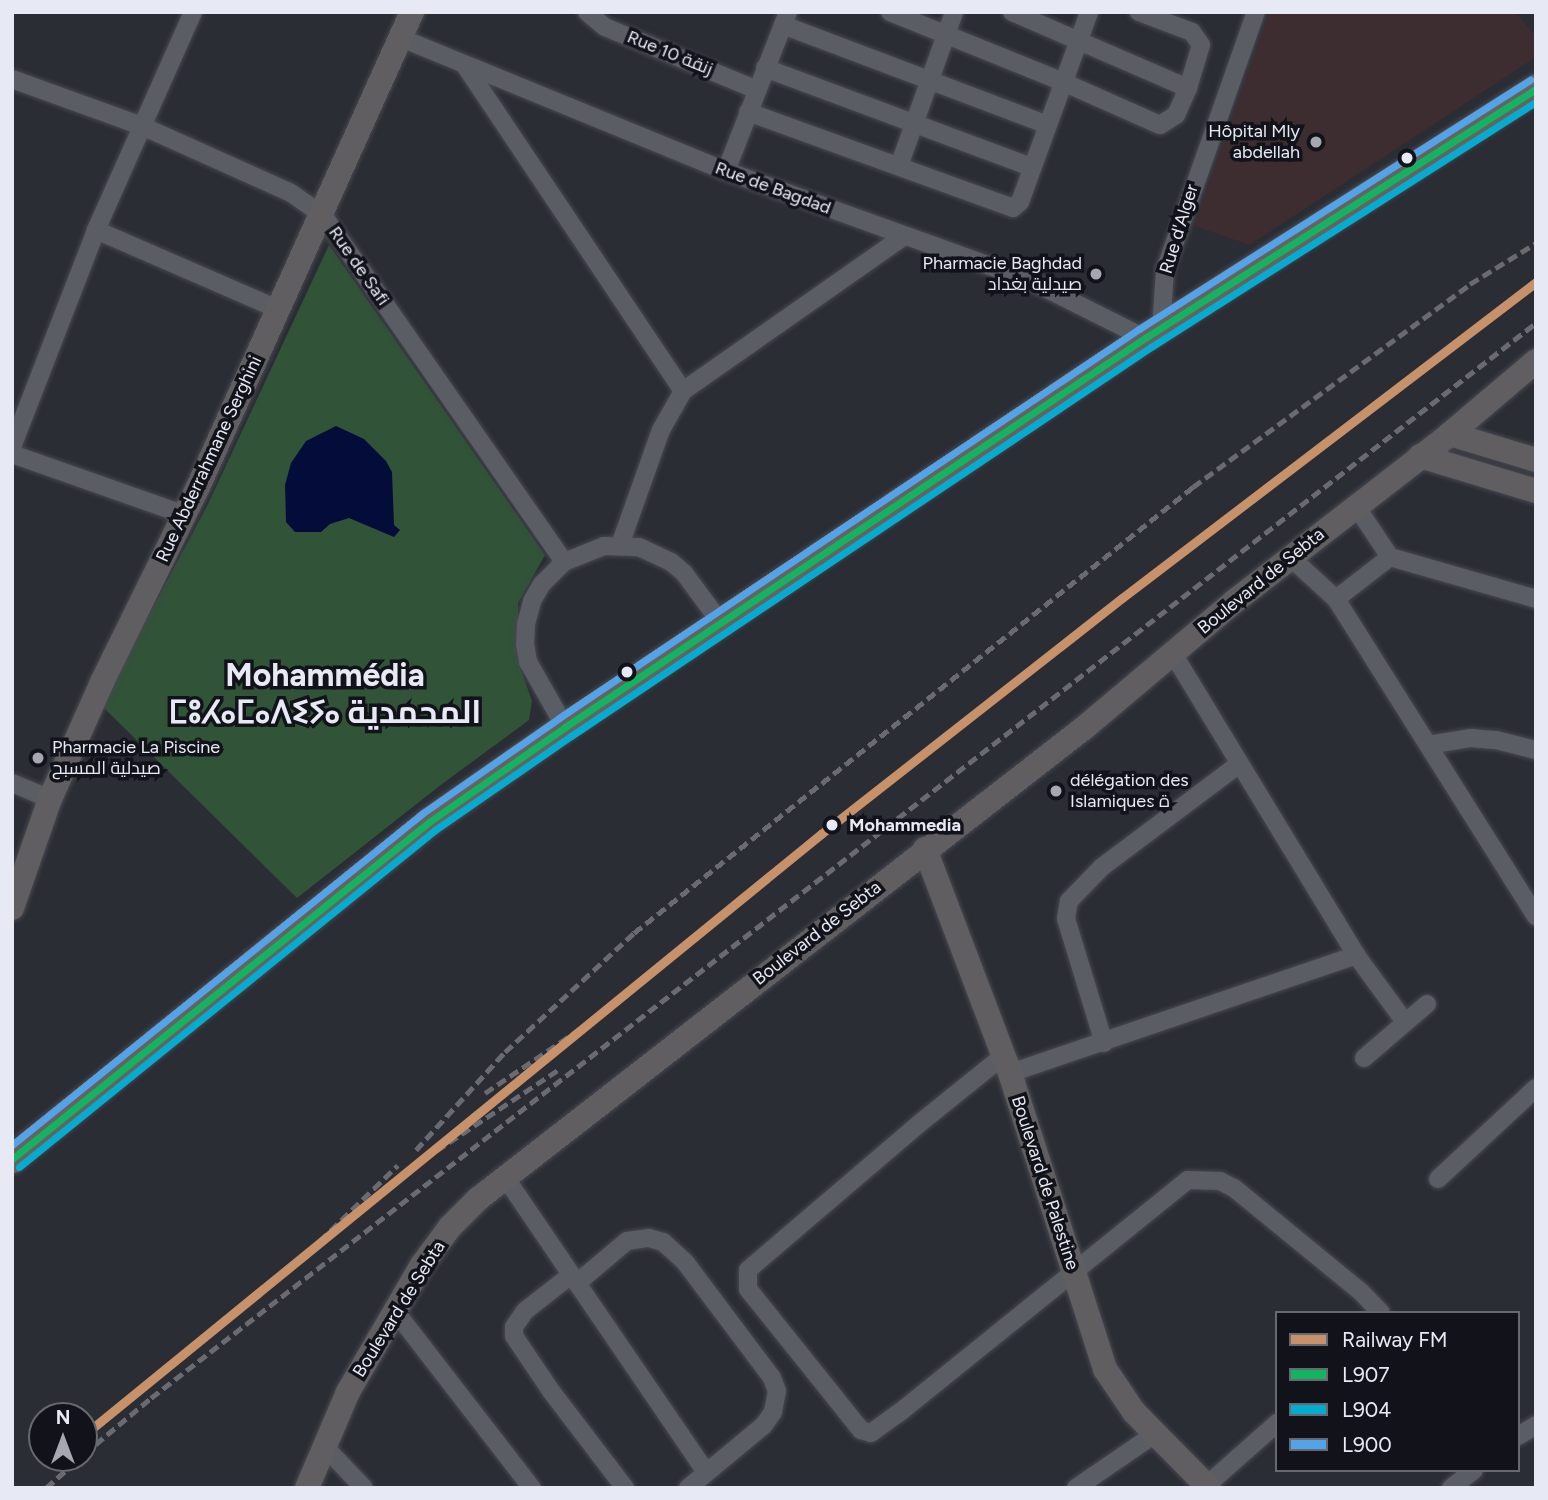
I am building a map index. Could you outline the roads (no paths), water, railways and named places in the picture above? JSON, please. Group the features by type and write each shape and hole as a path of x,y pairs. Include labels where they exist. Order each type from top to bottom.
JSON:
{"main road":[{"path":"12,1160 429,822 565,727 1153,334 1536,89"}],"street":[{"path":"12,447 96,230 193,12"},
{"name":"Rue Abderrahmane Serghini","path":"12,908 50,799 102,682 185,515 323,215 412,12"},
{"path":"890,12 946,33 1160,125 1176,115 1188,88 1200,45 1180,19 1141,13"},
{"path":"898,166 932,79 954,12"},
{"path":"1012,12 1188,88"},
{"path":"748,112 1011,208 1020,202 1089,12"},
{"name":"Rue d'Alger","path":"1153,334 1168,257 1256,12"},
{"name":"Rue 10 زنقة","path":"584,14 606,27 757,90"},
{"path":"726,171 786,18 1047,125"},
{"name":"Rue de Bagdad","path":"401,38 726,171 1029,280 1153,334"},
{"path":"467,67 683,391"},
{"path":"765,68 1031,167"},
{"name":"Rue de Safi","path":"12,79 142,126 292,192 323,215 564,562"},
{"path":"96,230 278,309"},
{"path":"620,545 661,430 683,391 905,236"},
{"name":"Boulevard de Sebta","path":"307,1488 323,1445 348,1392 422,1265 450,1227 478,1199 1084,728 1172,652 1450,434 1536,361"},
{"path":"1450,434 1536,460"},
{"path":"12,454 185,515"},
{"path":"1420,456 1536,491"},
{"path":"1356,506 1390,557 1536,599"},
{"path":"565,727 528,663 525,644 526,624 532,601 541,584 564,562 604,546 639,547 671,562 684,573 720,623"},
{"path":"1290,557 1336,599 1536,916"},
{"path":"1336,599 1390,557"},
{"path":"1172,652 1238,765 1356,955 1405,1022"},
{"path":"1428,746 1471,738 1496,740 1536,750"},
{"path":"1104,1043 1066,919 1069,901 1102,867 1238,765"},
{"path":"12,783 50,799"},
{"name":"Boulevard de Palestine","path":"925,849 1006,1065 1105,1369 1134,1412 1208,1486"},
{"path":"1356,955 1104,1043 1006,1065 757,1262 748,1270 748,1289 851,1421 861,1430 871,1433 910,1405 1188,1180 1220,1181 1234,1188 1330,1266 1379,1311"},
{"path":"1364,1058 1427,1004"},
{"path":"1438,1179 1536,1088"},
{"path":"505,1177 706,1472"},
{"path":"625,1488 544,1382 514,1336 514,1327 525,1311 627,1241 649,1238 663,1242 685,1262 772,1378 777,1391 773,1412 764,1425 688,1488"},
{"path":"395,1311 532,1488"},
{"path":"1520,1435 1536,1424"},
{"path":"1208,1486 1275,1425"},
{"path":"1076,1488 1154,1434"},
{"path":"323,1445 364,1488"},
{"path":"1451,1488 1471,1472"}],"railway":[{"path":"416,1150 505,1052 634,933 1193,487 1470,284 1536,243"},
{"path":"98,1442 151,1398 1536,323"},
{"path":"485,1093 596,1018"},
{"path":"424,1159 561,1068"},
{"path":"298,1262 398,1165"},
{"path":"46,1488 64,1472"}],"rail line":[{"name":"FM","path":"98,1424 821,834 1122,598 1536,282"}],"place":[{"name":"Hôpital Mly abdellah","path":"1316,142"},
{"name":"Pharmacie Baghdad صيدلية بغداد","path":"1096,274"},
{"name":"Pharmacie La Piscine صيدلية المسبح","path":"38,758"},
{"name":"délégation des Islamiques ة","path":"1056,791"},
{"name":"Mohammedia","path":"832,825"}],"district":[{"name":"Mohammédia ⵎⵓⵃⴰⵎⴰⴷⵉⵢⴰ المحمدية","path":"325,694"}]}
